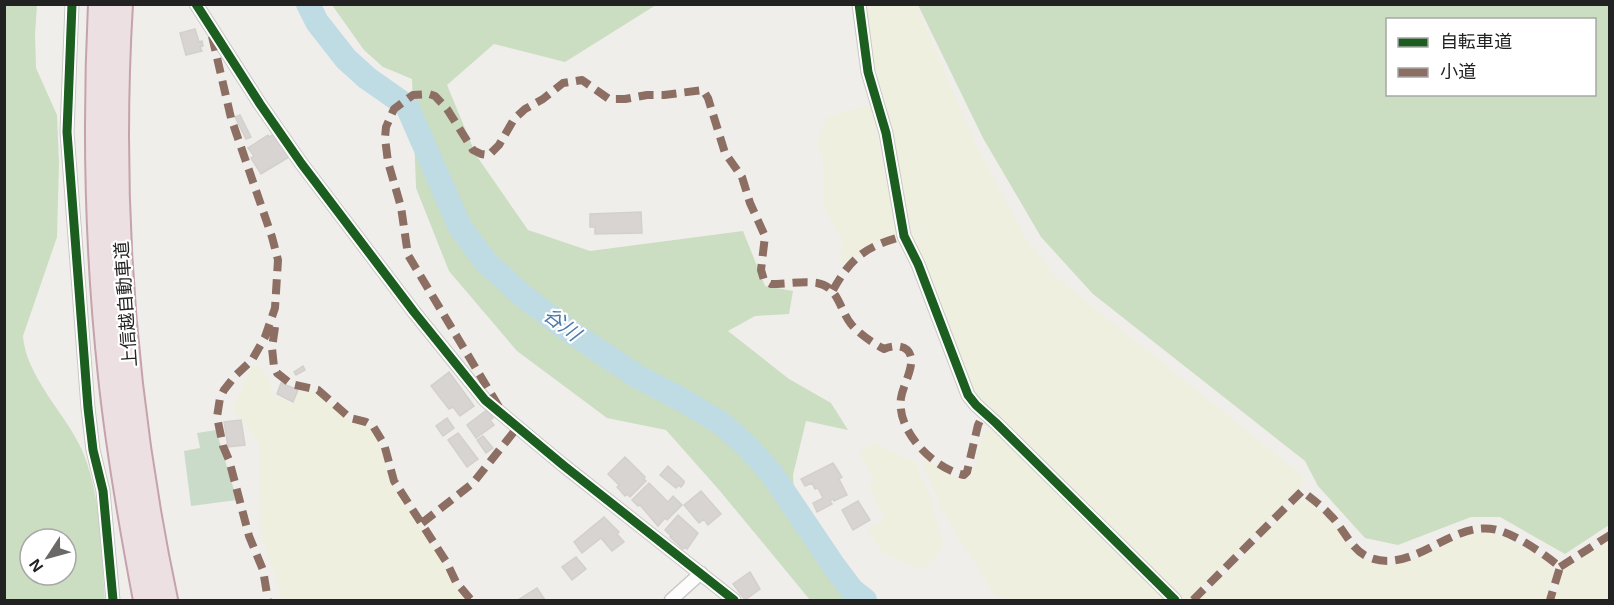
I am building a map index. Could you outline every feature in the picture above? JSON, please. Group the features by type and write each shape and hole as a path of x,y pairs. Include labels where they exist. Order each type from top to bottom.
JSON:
{"highway":[{"name":"上信越自動車道","path":"100,4 98,190 120,373 142,467 166,600"},
{"name":"上信越自動車道","path":"121,4 119,189 122,277 120,373 122,470 145,600"}],"street":[{"path":"72,4 67,132 88,408 93,450 103,491 113,600"},
{"path":"196,4 301,163 414,312 485,400 562,465 734,600"},
{"path":"859,4 868,72 884,124 904,236 918,264 968,394 976,405 1175,600"},
{"path":"671,600 701,573"}],"green space":[{"path":"4,5 37,5 36,68 57,115 59,163 57,237 23,336 31,366 75,436 89,468 100,524 105,600 5,600"},
{"path":"332,5 656,5 565,62 494,44 447,85 476,155 528,230 590,251 743,231 765,286 793,291 789,314 755,316 728,331 789,379 831,403 848,430 806,421 793,475 796,525 831,578 854,600 810,600 666,430 607,418 517,351 449,271 416,188 412,79 383,67 364,50"},
{"path":"866,5 916,5 977,147 1026,239 1055,276 1303,476 1304,483 1188,600 1183,600 1021,436 982,403 973,390 934,285 911,235 889,118 874,69"},
{"path":"918,5 1609,5 1609,525 1565,554 1500,517 1471,517 1398,545 1365,538 1318,486 1305,461 1093,294 1041,237 983,138"},
{"path":"871,104 896,229 893,235 862,249 846,263 840,260 841,238 824,208 823,158 816,145 827,117"},
{"path":"252,366 260,367 270,382 272,395 293,404 300,389 317,392 348,420 371,427 381,446 391,481 444,563 451,579 467,600 280,600 279,589 261,534 259,443 233,408"},
{"path":"990,428 997,432 1165,600 1004,600 995,596 941,509 922,461 928,460 953,477 967,479 972,473 983,432"},
{"path":"216,430 237,500 191,506 184,451 200,448 197,433"},
{"path":"874,443 916,463 929,494 943,543 938,554 925,567 915,567 883,553 868,532 870,527 885,519 868,486 875,482 859,452"},
{"path":"1301,499 1309,500 1328,517 1357,554 1371,562 1388,565 1406,563 1458,539 1481,532 1497,534 1547,561 1554,574 1546,600 1197,600 1237,563 1291,506"},
{"path":"1609,540 1609,600 1554,600 1564,570"}],"building":[{"path":"195,29 199,42 202,41 203,46 200,47 202,51 186,55 180,33"},
{"path":"240,115 251,137 246,139 235,117"},
{"path":"274,134 289,157 261,174 248,148 268,135 269,137"},
{"path":"641,212 642,233 595,234 595,227 590,227 590,214"},
{"path":"303,366 305,370 296,375 294,372"},
{"path":"449,372 474,406 460,416 453,407 449,409 431,386"},
{"path":"281,383 298,390 293,402 277,394"},
{"path":"488,409 493,418 490,420 494,425 476,438 467,425"},
{"path":"447,418 454,428 443,436 436,426"},
{"path":"241,420 245,445 228,447 224,422"},
{"path":"458,433 478,459 467,467 448,440"},
{"path":"483,436 493,448 486,453 477,440"},
{"path":"625,457 645,477 646,481 630,497 627,494 625,496 617,487 619,485 608,474"},
{"path":"833,463 842,477 839,479 847,495 834,501 833,499 830,501 832,504 817,512 813,503 823,498 818,488 815,489 812,483 805,486 801,479"},
{"path":"668,466 684,481 681,487 679,485 676,488 660,475"},
{"path":"649,483 668,502 673,496 682,505 658,526 640,505 638,506 632,500"},
{"path":"701,491 721,514 708,525 704,519 699,523 684,505"},
{"path":"858,501 870,520 853,530 842,510"},
{"path":"678,515 698,533 687,549 685,547 683,549 665,530"},
{"path":"604,517 619,532 617,534 624,542 612,551 601,538 582,553 574,542"},
{"path":"576,557 586,569 572,580 562,567"},
{"path":"750,572 760,589 745,600 733,584"},
{"path":"537,588 545,600 518,600"}],"waterway":[{"name":"谷川","path":"308,4 317,22 346,59 367,78 407,106 460,227 486,262 522,295 565,328 638,377 721,423 747,446 772,474 852,590 865,600"}],"marked path":[{"path":"212,36 231,118 278,260 275,308 265,337 252,360 224,390 220,398 217,417 249,536 263,570 268,600"},
{"path":"499,407 408,255 401,207 388,162 386,127 394,109 413,95 429,94 435,96 447,109 473,150 489,155 499,145 514,119 525,109 543,99 563,83 582,80 609,99 703,90 708,98 725,153 742,177 750,203 765,236 761,270 764,280 771,284 805,282 824,285 838,299 847,318 862,335 884,349 896,346 907,350 911,362 901,398 901,411 919,447 941,465 964,475 967,472 978,425 984,413"},
{"path":"833,290 847,269 862,254 880,244 904,236"},
{"path":"275,327 272,348 277,373 291,384 318,390 350,418 373,426 384,444 394,481 447,563 456,582 471,600"},
{"path":"422,523 473,483 517,428"},
{"path":"1193,600 1302,491 1335,520 1360,552 1383,561 1400,560 1464,532 1480,529 1497,530 1513,536 1560,567 1550,600"},
{"path":"1560,567 1610,535"}],"cycle path":[{"path":"72,4 67,132 88,408 93,450 103,491 113,600"},
{"path":"196,4 301,163 414,312 485,400 563,465 734,600"},
{"path":"859,4 868,72 886,133 904,236 918,264 968,395 1175,600"}]}
